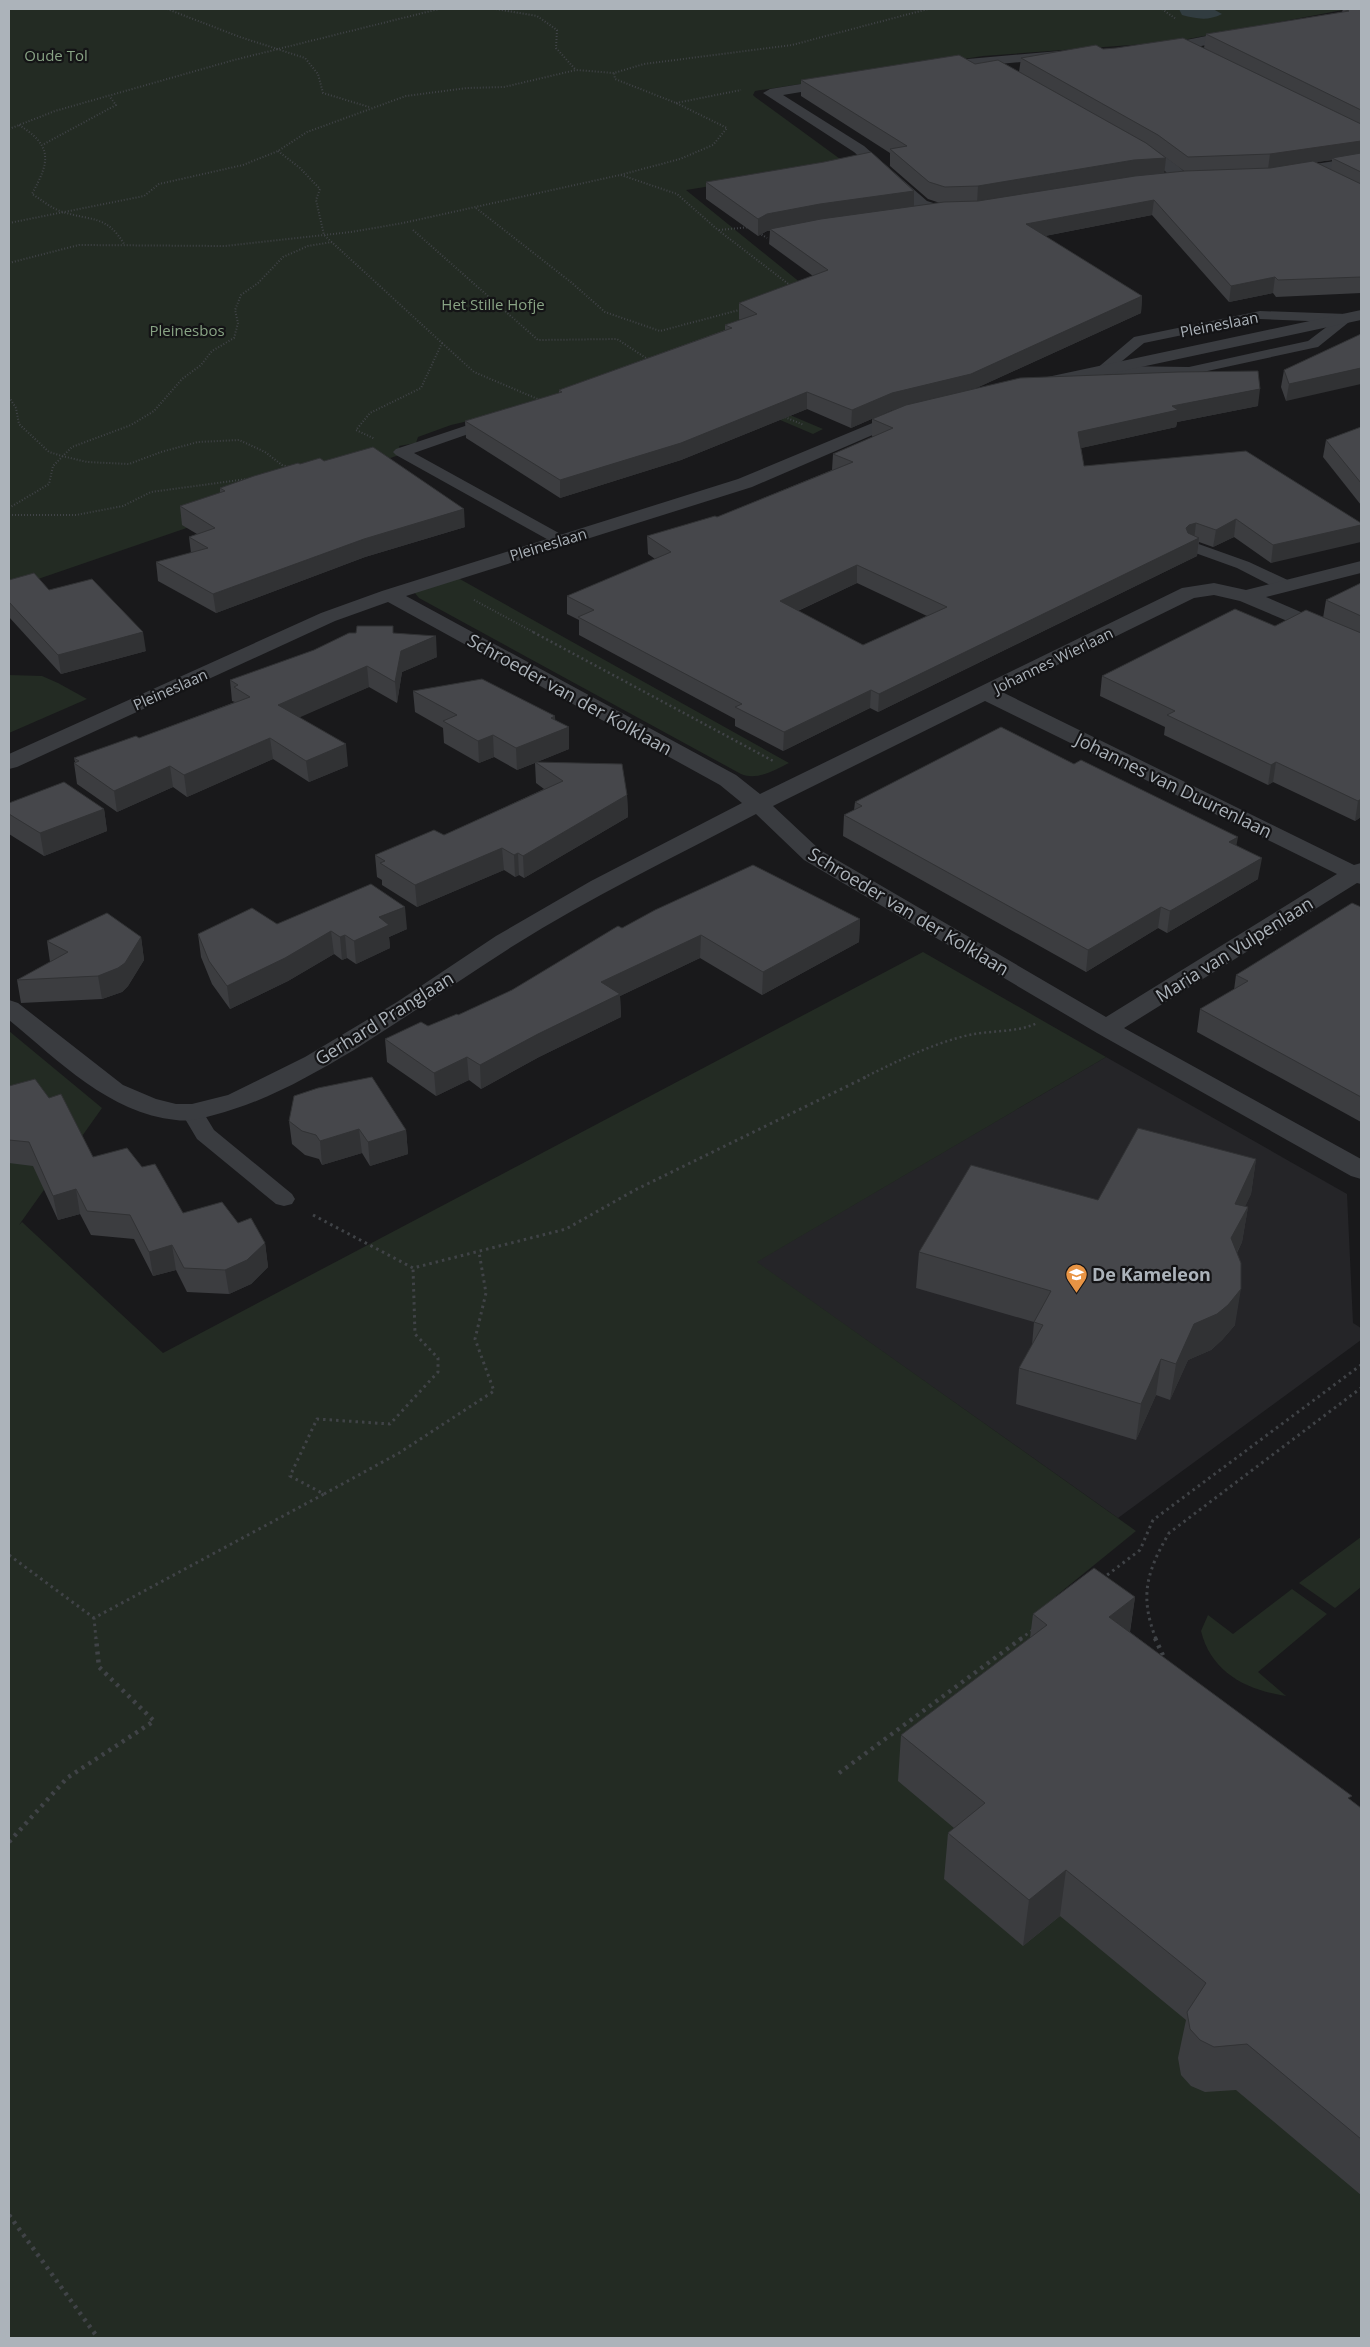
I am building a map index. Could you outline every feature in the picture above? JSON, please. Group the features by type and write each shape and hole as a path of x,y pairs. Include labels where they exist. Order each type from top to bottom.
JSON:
{"street":[{"path":"1142,48 1181,45 1256,30"},
{"path":"1181,45 1199,53"},
{"path":"924,67 1074,54"},
{"path":"986,61 1012,76"},
{"path":"770,93 847,80"},
{"path":"770,93 859,149 921,204 943,211"},
{"path":"1124,140 1165,164 1183,179"},
{"path":"1276,175 1361,162"},
{"path":"1158,182 1201,179"},
{"path":"897,200 913,197"},
{"path":"914,215 943,211 962,211"},
{"name":"Pleineslaan","path":"1017,388 1354,317"},
{"name":"Pleineslaan","path":"9,762 328,617 388,595 745,483 898,416 924,409"},
{"name":"Johannes Wierlaan","path":"758,804 1189,592 1214,589 1246,596 1361,567"},
{"name":"Schroeder van der Kolklaan","path":"388,595 728,780 758,804 812,855 1106,1028 1361,1170"},
{"path":"1246,596 1361,646"},
{"name":"Johannes van Duurenlaan","path":"987,693 1359,873"},
{"name":"Gerhard Pranglaan","path":"9,1008 114,1091 147,1105 176,1112 192,1112 237,1101 314,1063 406,1007 522,931 598,886 758,804"},
{"name":"Maria van Vulpenlaan","path":"1106,1028 1359,873"}],"lane":[{"path":"1313,170 1329,178"},
{"path":"401,452 546,403"},
{"path":"401,452 560,540"},
{"path":"1193,547 1244,565 1286,586"},
{"path":"192,1112 205,1134 284,1199"}],"path":[{"path":"167,9 240,37 305,58 318,74 324,93 370,108"},
{"path":"9,129 55,111 110,97 234,60 283,50 439,9"},
{"path":"496,9 537,16 557,30 556,48 576,70"},
{"path":"9,223 61,211 144,196 159,184 243,165 278,151 307,132 406,96 467,88 504,86 576,70 614,72 644,64 792,45 928,9"},
{"path":"9,263 79,245 225,246 324,235 404,223 620,175 680,159 713,145 727,128 676,103 615,79 614,72"},
{"path":"676,103 737,90 770,93"},
{"path":"44,144 116,105 110,97"},
{"path":"18,125 33,132 44,144 47,161 42,176 32,194 61,211 103,221 117,230 124,244"},
{"path":"278,151 300,168 320,189 316,200 324,235 474,372 546,403"},
{"path":"620,175 677,194 718,230 793,287"},
{"path":"476,208 572,283 605,312 660,331 744,308"},
{"path":"718,230 751,227"},
{"path":"413,230 538,340 617,339 642,358 651,361"},
{"path":"759,233 767,238"},
{"path":"9,508 49,484 53,466 72,447 131,425 154,411 170,396 182,379 201,365 212,351 234,338 238,323 235,310 241,295 258,283 283,257 308,246 332,242"},
{"path":"401,452 356,430 370,413 421,388 442,344"},
{"path":"9,397 16,408 19,424 49,452 62,456 87,462 129,464 161,452 198,442 239,440 265,452 282,465 298,469"},
{"path":"774,413 841,441"},
{"path":"9,515 76,515 124,506 151,492 250,479"},
{"path":"436,580 808,780"},
{"path":"284,1199 413,1268 479,1252 566,1229 635,1190 746,1134 927,1047 990,1030 1032,1027 1070,1007"},
{"path":"94,1618 399,1453 494,1391 475,1339 486,1294 479,1252"},
{"path":"324,1494 290,1476 317,1419 390,1424 438,1372 438,1358 415,1334 413,1268"},
{"path":"1094,1585 1140,1550 1153,1520 1361,1365"},
{"path":"1161,1660 1168,1665 1150,1623 1145,1597 1152,1563 1169,1533 1361,1388"},
{"path":"9,1555 94,1618 99,1667 154,1721 67,1778 9,1842"},
{"path":"839,1773 1039,1626"},
{"path":"9,2215 98,2338"}],"shaded area":[{"path":"1179,9 1213,9 1222,14 1212,18 1198,18 1182,15"},
{"name":"De Kameleon","path":"1106,1057 1347,1194 1353,1323 1361,1328 1361,1340 1118,1518 756,1262"}],"green space":[{"name":"Pleinesbos","path":"9,9 1348,9 1172,42 983,56 755,91 753,95 755,97 847,164 686,190 812,292 660,360 823,429 813,434 655,367 494,415 451,425 418,437 416,443 399,446 402,454 9,589"},
{"path":"458,578 789,763 760,775 747,776 741,774 419,598 414,592"},
{"path":"9,675 42,676 87,699 9,733"},
{"path":"923,952 1106,1057 757,1262 1136,1531 1056,1596 1361,1832 1361,2338 9,2338 9,1031 102,1108 19,1225 22,1222 163,1353"},
{"path":"1361,1537 1361,1587 1335,1608 1299,1583"},
{"path":"1292,1589 1327,1614 1258,1672 1286,1696 1257,1689 1232,1677 1213,1658 1201,1631 1208,1615 1233,1634"}],"building":[{"path":"1343,9 1361,9 1361,110 1206,34 1349,11"},
{"path":"1183,38 1361,124 1361,141 1270,154 1188,157 1158,135 1021,58 1096,45 1103,49 1116,48"},
{"path":"959,55 975,64 998,60 1146,143 1166,158 1134,160 978,186 945,187 929,182 890,149 907,146 801,80"},
{"path":"871,152 914,191 820,204 767,214 758,219 706,182 824,162"},
{"path":"1361,153 1361,172 1332,158"},
{"path":"1313,161 1361,184 1361,277 1278,280 1275,277 1231,286 1154,200 1026,224 1142,296 971,374 892,393 852,410 807,392 681,443 560,480 465,421 562,392 559,390 732,328 725,325 757,314 739,303 828,270 770,229 821,219 944,202 978,201 1135,176 1185,171 1270,168"},
{"path":"1361,334 1361,368 1289,384 1284,370"},
{"path":"1258,371 1260,389 1172,406 1178,410 1078,432 1084,466 1246,451 1361,523 1361,525 1273,545 1236,519 1216,530 1196,523 1189,525 1186,528 1188,533 1199,538 879,694 871,690 784,732 735,707 742,704 578,617 594,610 567,596 671,552 647,536 717,517 853,462 833,454 893,428 872,419 906,405 1020,378","holes":["857,565 947,607 863,645 780,601"]},
{"path":"1361,427 1361,483 1326,440"},
{"path":"373,447 464,509 364,539 213,594 156,562 208,548 189,537 215,528 180,506 225,491 220,488 254,476 298,463 320,458 324,461"},
{"path":"34,573 49,590 92,579 143,632 58,655 9,602 9,580"},
{"path":"1361,583 1361,616 1326,600"},
{"path":"1235,609 1275,626 1306,610 1361,633 1361,799 1358,801 1276,762 1271,765 1167,715 1175,711 1102,676"},
{"path":"357,626 393,626 393,633 436,636 401,651 395,682 367,666 278,705 346,744 306,761 270,738 184,775 170,766 114,791 74,763 79,761 74,758 136,736 139,738 250,697 234,687 238,685 230,680 314,650 349,633 356,633"},
{"path":"482,679 555,716 551,718 569,727 516,748 493,735 478,741 443,721 457,715 413,691"},
{"path":"1001,727 1074,764 1081,760 1238,837 1229,842 1262,858 1170,911 1161,907 1088,950 844,815 862,806 855,802"},
{"path":"535,762 622,764 627,795 523,856 518,853 514,855 502,848 415,885 380,863 385,861 375,855 434,830 444,835 563,781"},
{"path":"64,782 104,809 40,833 9,814 9,803"},
{"path":"753,865 860,919 763,972 701,935 601,982 620,994 480,1065 467,1057 434,1073 385,1039 421,1022 428,1026 458,1015 512,990 618,926 622,928 655,910"},
{"path":"371,884 405,907 379,917 389,925 354,941 345,935 340,937 331,931 285,958 227,986 209,961 198,934 252,908 277,924"},
{"path":"1352,903 1361,907 1361,1097 1200,1009 1248,981 1236,975"},
{"path":"107,913 141,937 125,963 98,976 17,980 68,952 47,941"},
{"path":"372,1077 406,1130 368,1142 359,1129 320,1141 316,1135 302,1131 289,1121 294,1096 318,1088"},
{"path":"35,1079 49,1098 61,1094 93,1157 127,1148 142,1167 155,1164 183,1213 222,1202 238,1223 251,1218 265,1243 247,1260 225,1270 184,1268 172,1245 149,1252 130,1215 87,1211 76,1189 53,1196 29,1142 9,1140 9,1086"},
{"path":"1138,1128 1256,1159 1235,1204 1248,1207 1231,1238 1241,1263 1241,1289 1228,1305 1217,1314 1194,1324 1176,1364 1161,1359 1141,1404 1019,1368 1043,1325 1034,1322 1051,1291 919,1252 971,1165 1098,1200"},
{"path":"1094,1568 1135,1597 1109,1617 1352,1796 1348,1798 1361,1808 1361,2139 1247,2044 1214,2047 1200,2040 1190,2029 1187,2012 1206,1983 1066,1870 1029,1900 948,1833 985,1803 901,1735 1047,1625 1033,1614"}],"place":[{"name":"De Kameleon","path":"1076,1293"}],"park label":[{"name":"Oude Tol","path":"56,55"},
{"name":"Het Stille Hofje","path":"493,304"}]}
